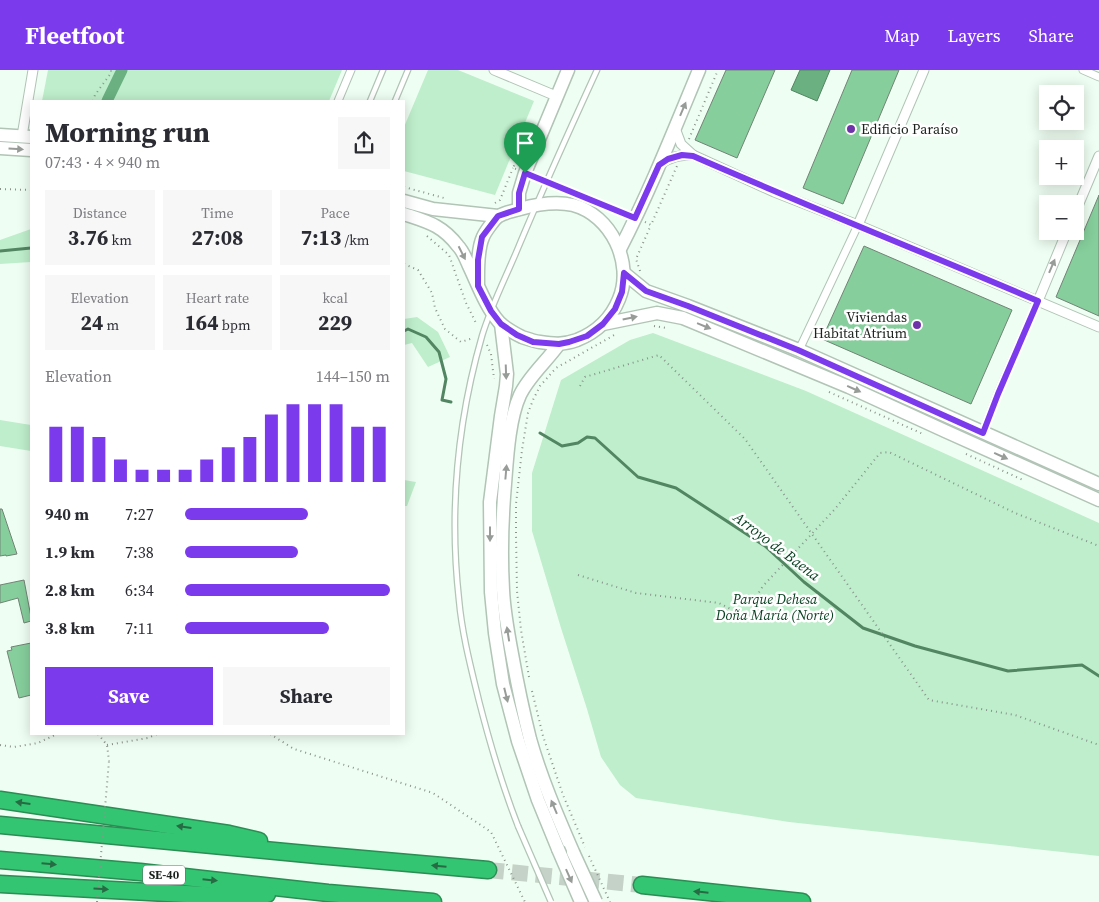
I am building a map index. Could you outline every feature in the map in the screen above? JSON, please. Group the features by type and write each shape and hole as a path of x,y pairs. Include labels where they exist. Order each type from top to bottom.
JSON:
{"highway":[{"path":"0,800 229,834 317,855"},
{"path":"0,825 488,870"},
{"name":"SE-40","path":"0,860 140,872 328,893 433,902"},
{"path":"0,884 223,896 328,893"},
{"path":"642,885 802,902"}],"main road":[{"path":"519,209 519,171 568,70"},
{"path":"620,249 700,70"},
{"path":"0,135 27,136"},
{"path":"0,148 30,150"},
{"path":"405,201 433,209 519,209 552,202 574,206 593,215 609,230 620,249 624,273 622,292 615,309 603,324 587,336 559,344 533,342 517,335 501,324 491,311 459,246 439,227 428,221 405,214"},
{"path":"478,286 478,260 482,237 496,210"},
{"path":"624,273 646,291 798,350 1099,484"},
{"path":"603,324 657,313 683,318 849,387 1099,500"},
{"path":"501,324 507,374 490,502 491,592 495,633 503,684 518,741 538,800 581,902"},
{"path":"559,344 550,358 532,377 520,396 515,410 508,449 504,494 502,532 503,591 517,686 531,740 550,799 596,902"}],"street":[{"path":"30,100 33,70"},
{"path":"338,100 351,70"},
{"path":"494,70 556,96"},
{"path":"798,350 858,225 924,70"},
{"path":"1083,70 1099,77"},
{"path":"27,136 30,103"},
{"path":"675,128 683,152"},
{"path":"659,165 683,152 1099,328"},
{"path":"1082,195 1099,156"},
{"path":"983,433 1063,240"}],"lane":[{"path":"370,100 383,70"},
{"path":"395,100 408,70"},
{"path":"551,902 506,795 490,744 468,657 458,594 454,527 457,464 464,412 482,335 546,182 596,70"}],"path":[{"path":"93,100 111,70"},
{"path":"640,272 636,259 718,70"},
{"path":"496,210 500,200 519,171 521,151"},
{"path":"546,182 572,193"},
{"path":"405,187 449,200"},
{"path":"0,190 30,190"},
{"path":"590,200 650,225"},
{"path":"405,264 418,270 432,293 435,308 445,328 461,342 482,335 466,303 449,255 422,232"},
{"path":"654,326 671,328"},
{"path":"610,902 585,849 564,795 543,736 530,685 517,591 516,504 528,413 532,400 540,386 556,368 616,334"},
{"path":"580,386 585,377 659,355 745,439 929,700 1015,715 1099,745"},
{"path":"828,392 926,436"},
{"path":"578,575 636,593 719,603 742,615 758,621 761,620 761,616 756,608 756,596 763,586 835,509 880,453 889,452 1015,514 1099,546"},
{"path":"962,452 1024,480"},
{"path":"0,745 14,747 38,743 55,735"},
{"path":"97,902 109,761 106,745 99,735"},
{"path":"106,745 148,738 155,735"},
{"path":"272,735 294,749 433,793 491,832 525,902"}],"green space":[{"path":"48,70 342,70 329,100 42,100"},
{"path":"428,70 458,70 534,101 495,195 405,171 405,125"},
{"path":"30,229 30,262 0,264 0,240"},
{"path":"417,317 438,332 450,357 428,367 412,343 405,345 405,319"},
{"name":"Parque Dehesa Doña María (Norte)","path":"653,333 806,391 1099,523 1099,856 789,822 636,798 620,785 601,757 532,531 532,473 561,380 630,340"},
{"path":"0,420 30,425 30,451 0,446"},
{"path":"405,480 416,482 407,506 405,506"}],"shaded area":[{"path":"800,70 830,70 817,101 791,90"}],"building":[{"path":"726,70 775,70 737,158 695,140"},
{"name":"Edificio Paraíso","path":"852,70 899,70 843,204 803,188"},
{"path":"1099,195 1099,316 1056,297 1080,240 1084,240 1084,231"},
{"name":"Viviendas Habitat Atrium","path":"864,246 1012,310 971,404 822,339"},
{"path":"0,509 2,509 17,554 0,556"},
{"path":"24,580 30,621 24,623 18,598 0,603 0,585"},
{"path":"30,643 30,695 19,698 7,651 12,650 11,647"}],"waterway":[{"path":"107,100 122,70"},
{"path":"0,251 30,248"},
{"path":"405,330 408,329 426,337 439,352 446,379 442,400 451,402"},
{"name":"Arroyo de Baena","path":"540,433 562,446 578,443 587,437 595,438 638,477 676,488 765,546 804,582 863,628 915,646 1008,671 1082,665 1099,676"}],"tunnel":[{"path":"488,870 642,885"}],"place":[{"name":"Edificio Paraíso","path":"851,129"},
{"name":"Viviendas Habitat Atrium","path":"917,325"}],"route":[{"path":"677,156 693,156 774,192 858,225 1038,301 983,433 798,350 646,291 624,273 622,292 615,309 603,324 587,336 569,342 559,344 533,342 517,335 501,324 491,311 478,286 478,260 482,237 498,216 519,209 519,193 525,173 635,218 659,165 677,156"}]}
